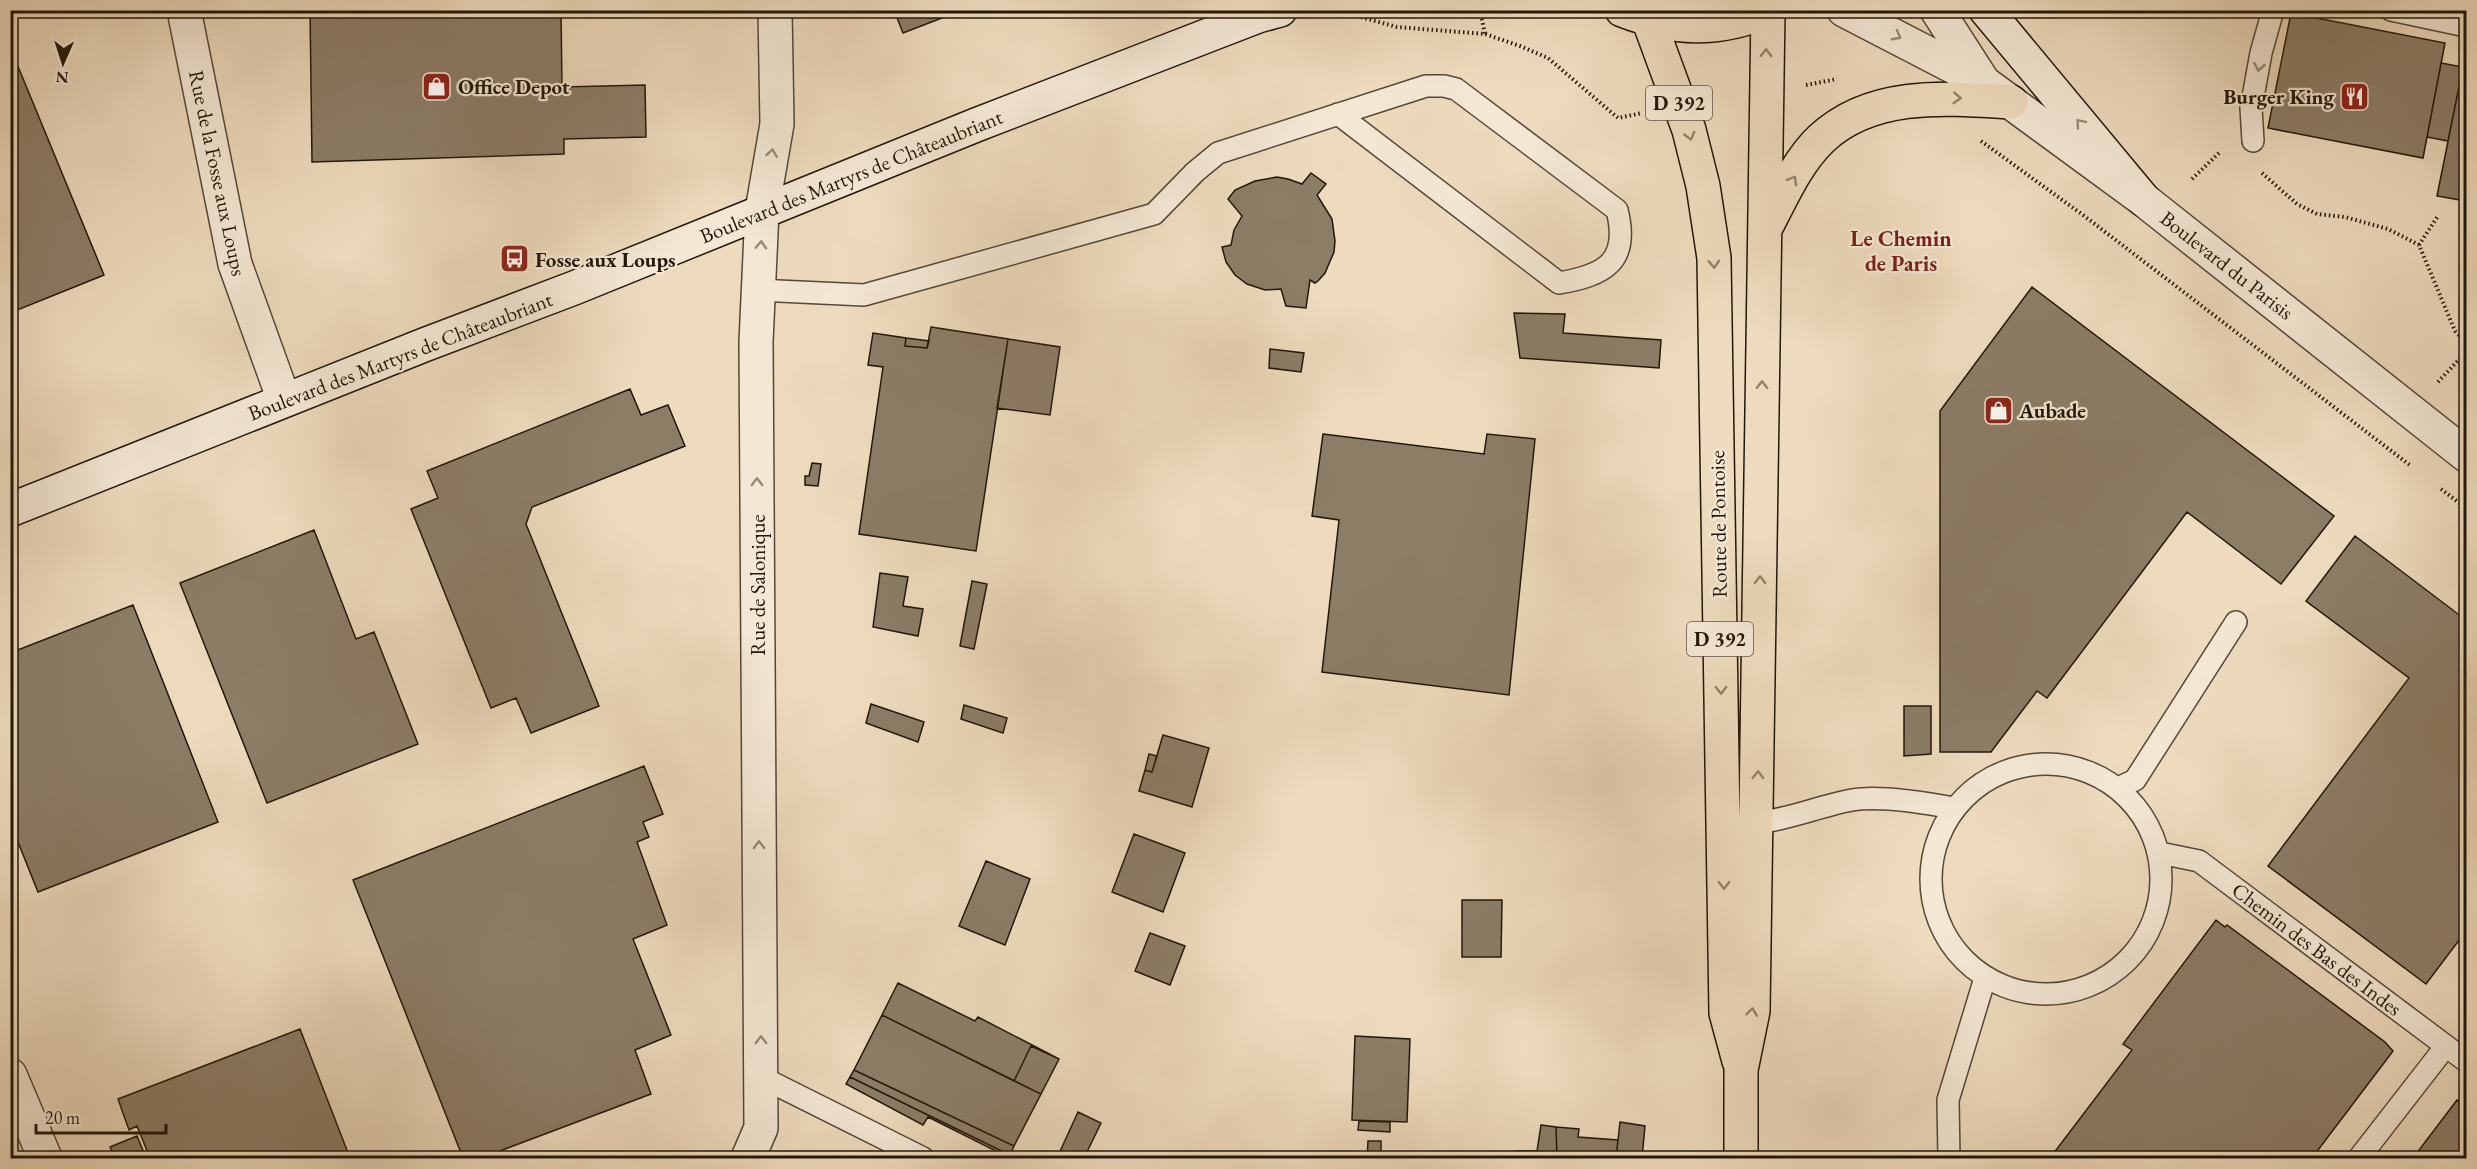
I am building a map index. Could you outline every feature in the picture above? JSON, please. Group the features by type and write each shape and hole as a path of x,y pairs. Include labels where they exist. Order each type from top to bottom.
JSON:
{"main road":[{"name":"D 392","path":"1636,16 1689,27 1729,24 1768,11"},
{"name":"Route de Pontoise","path":"1741,1158 1741,1070 1753,1011 1768,11"},
{"name":"Route de Pontoise","path":"1636,16 1683,111 1703,186 1714,258 1726,1013 1741,1070"},
{"path":"1764,230 1804,160 1821,139 1842,123 1864,112 1900,103 1946,98 2011,102"}],"street":[{"name":"Rue de la Fosse aux Loups","path":"184,10 235,264 284,400"},
{"name":"Rue de Salonique","path":"748,1158 761,1128 756,342 762,211 777,124 775,10"},
{"name":"Boulevard du Parisis","path":"1844,10 1983,82 2011,102 2144,200 2466,455"},
{"name":"Boulevard du Parisis","path":"1937,10 1983,82"},
{"path":"1986,10 2144,200"},
{"name":"Boulevard des Martyrs de Châteaubriant","path":"10,510 1268,12"},
{"path":"10,1075 45,1158"}],"lane":[{"path":"2253,141 2251,108 2261,53 2273,10"},
{"path":"2391,10 2466,26"},
{"path":"758,290 864,295 1154,214 1195,172 1218,153 1338,114 1426,87 1444,86 1456,90 1617,210 1622,231 1619,250 1608,265 1593,275 1559,283 1338,114"},
{"path":"2118,788 2135,780 2236,622"},
{"path":"2051,764 2087,771 2118,788 2144,817 2160,853 2162,892 2151,929 2129,961 2097,984 2060,995 2021,993 1985,978 1956,952 1936,919 1930,881 1936,842 1954,808 1981,783 2014,768 2051,764"},
{"path":"1757,823 1854,800 1916,802 1954,808"},
{"name":"Chemin des Bas des Indes","path":"2160,853 2199,861 2466,1061"},
{"path":"1949,1158 1948,1100 1985,978"},
{"path":"2359,1158 2446,1046"},
{"path":"761,1077 923,1158"}],"path":[{"path":"1335,10 1397,27 1485,34 1548,58 1618,118 1683,111"},
{"path":"1480,10 1485,34"},
{"path":"1765,94 1840,78"},
{"path":"1979,140 2083,214 2420,472"},
{"path":"2192,179 2229,143"},
{"path":"2254,166 2297,204 2317,214 2345,217 2388,229 2419,245 2455,331 2466,343"},
{"path":"2419,245 2438,216"},
{"path":"2434,386 2466,352"},
{"path":"2438,487 2466,508"}],"building":[{"name":"Office Depot","path":"310,10 561,10 562,87 645,85 646,137 564,139 564,154 312,162"},
{"path":"894,10 960,10 960,11 903,33"},
{"name":"Burger King","path":"2291,13 2445,43 2423,158 2268,128"},
{"path":"10,47 104,275 10,313"},
{"path":"2441,63 2463,67 2448,141 2427,137"},
{"path":"2463,67 2466,67 2466,201 2437,196"},
{"path":"1311,173 1326,184 1317,195 1332,219 1334,252 1325,273 1315,283 1310,280 1306,308 1286,306 1281,289 1265,290 1247,284 1235,275 1226,262 1222,247 1231,245 1234,230 1242,216 1228,199 1235,190 1255,181 1277,177 1302,184"},
{"path":"2032,287 2334,516 2281,584 2187,512 2047,698 2037,691 1991,752 1940,752 1940,411"},
{"path":"1514,313 1565,314 1563,333 1661,340 1659,368 1520,358"},
{"path":"931,327 1008,339 976,551 859,534 883,367 868,365 873,333 906,338 905,346 927,348"},
{"path":"906,338 929,341 927,348 905,346"},
{"path":"1008,339 1060,347 1050,415 997,408"},
{"path":"1270,349 1304,353 1301,372 1269,368"},
{"path":"630,389 641,415 668,405 685,446 532,507 526,524 599,706 531,733 516,698 491,708 411,509 438,498 427,471"},
{"path":"1323,434 1484,454 1487,434 1535,439 1509,695 1322,672 1339,520 1312,516"},
{"path":"812,463 821,464 818,486 805,485 805,476 809,476"},
{"path":"314,530 356,639 374,632 418,744 267,803 180,583"},
{"path":"2355,536 2466,620 2466,931 2426,984 2268,866 2409,678 2306,601"},
{"path":"880,573 908,577 903,606 923,609 918,636 873,627"},
{"path":"972,581 987,584 974,649 960,646"},
{"path":"133,605 218,822 38,892 10,822 10,653"},
{"path":"871,704 924,722 918,742 866,723"},
{"path":"964,705 1007,718 1003,733 961,719"},
{"path":"1904,706 1931,706 1931,754 1904,756"},
{"path":"1163,735 1209,748 1192,807 1139,791 1145,770 1152,772"},
{"path":"1149,754 1157,756 1152,772 1145,770"},
{"path":"644,766 663,814 643,822 649,837 637,842 667,925 633,939 671,1035 635,1050 651,1094 481,1158 463,1158 353,880"},
{"path":"1134,834 1185,853 1163,912 1112,892"},
{"path":"986,861 1030,879 1005,945 959,926"},
{"path":"1462,900 1502,900 1501,957 1462,957"},
{"path":"2216,920 2225,927 2227,925 2385,1042 2393,1051 2312,1158 2050,1158 2132,1050 2123,1044"},
{"path":"1150,933 1185,946 1170,985 1135,971"},
{"path":"898,983 975,1021 978,1017 1059,1059 1031,1046 1014,1081 882,1015"},
{"path":"882,1015 1041,1094 1014,1146 854,1070"},
{"path":"300,1029 350,1158 150,1158 137,1126 129,1130 118,1099"},
{"path":"1355,1036 1410,1039 1407,1122 1352,1120"},
{"path":"1031,1046 1059,1059 1041,1094 1014,1081"},
{"path":"854,1070 1014,1146 1010,1155 850,1077"},
{"path":"850,1077 1010,1155 1008,1157 928,1117 923,1125 846,1084"},
{"path":"2457,1100 2466,1105 2466,1158 2413,1158"},
{"path":"1078,1112 1101,1123 1084,1158 1057,1158"},
{"path":"1359,1121 1390,1122 1390,1132 1358,1130"},
{"path":"1620,1122 1645,1126 1642,1158 1616,1158"},
{"path":"1541,1125 1556,1127 1557,1158 1515,1158 1516,1151 1537,1151"},
{"path":"1556,1127 1579,1129 1578,1137 1618,1140 1616,1158 1557,1158"},
{"path":"137,1136 146,1158 115,1158 110,1147"},
{"path":"1368,1141 1381,1141 1381,1158 1367,1158"}],"place":[{"name":"Office Depot","path":"437,86"},
{"name":"Burger King","path":"2355,96"},
{"name":"Fosse aux Loups","path":"514,259"},
{"name":"Aubade","path":"1998,410"}],"district":[{"name":"Le Chemin de Paris","path":"1901,250"}]}
